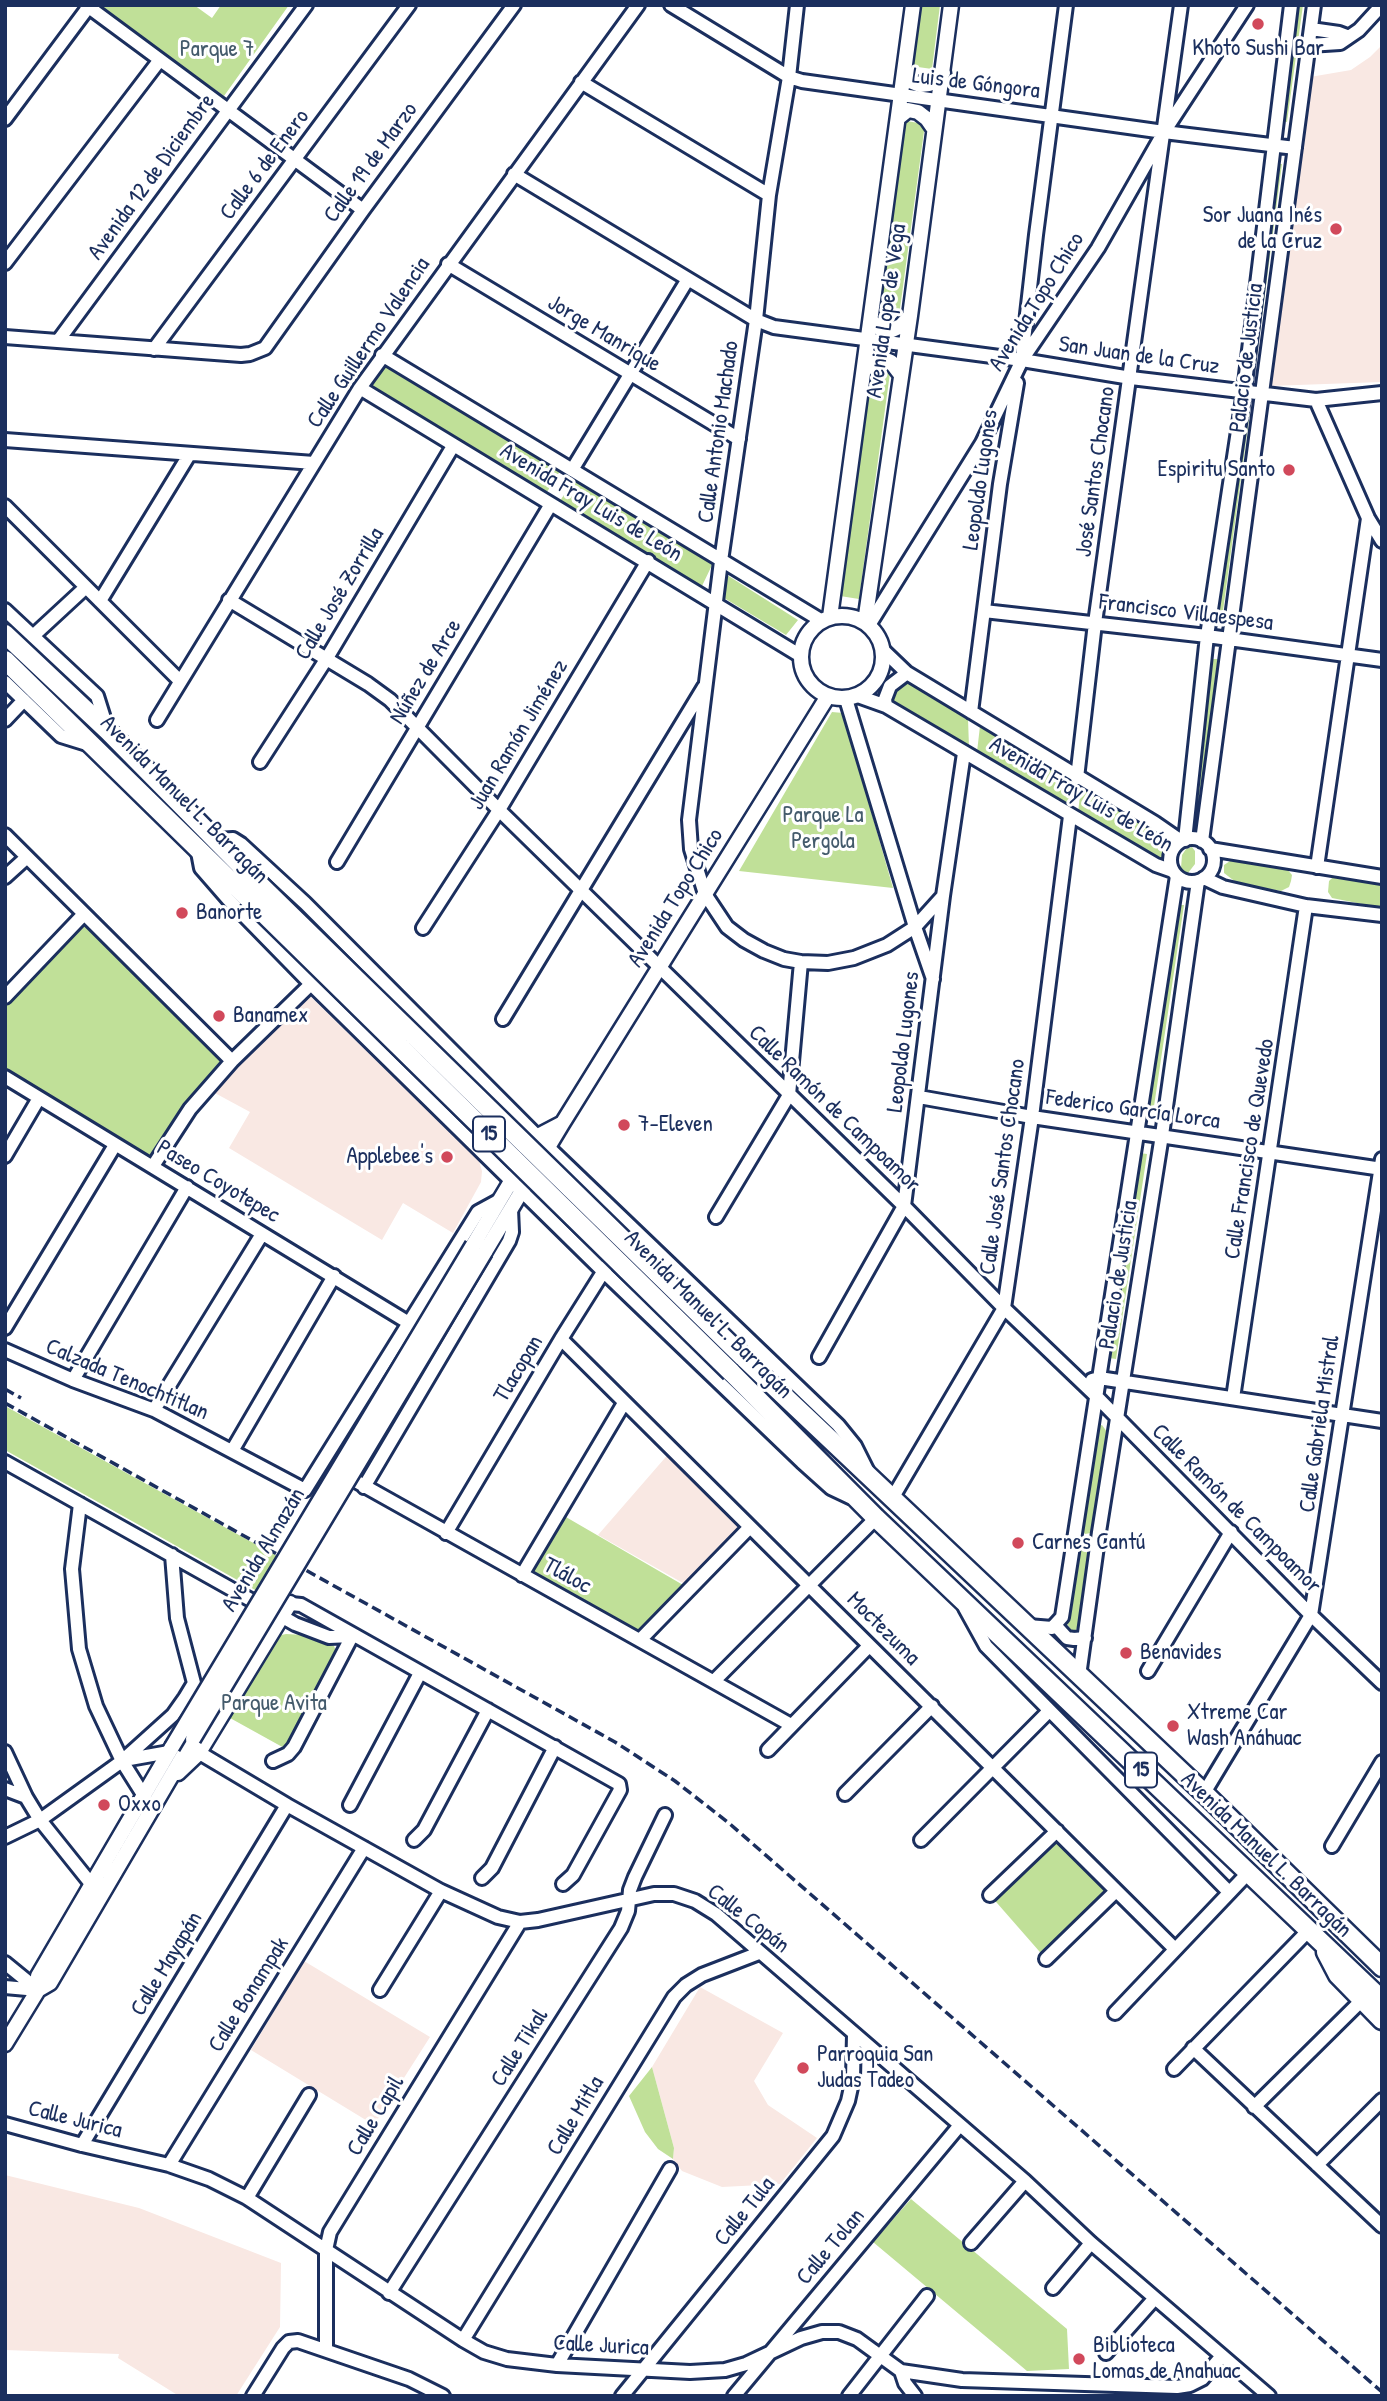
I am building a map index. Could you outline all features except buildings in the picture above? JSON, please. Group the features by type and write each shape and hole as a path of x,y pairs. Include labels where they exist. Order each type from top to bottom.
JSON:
{"highway":[{"name":"Avenida Manuel L. Barragán","path":"5,634 108,731 217,840 254,891 876,1518 1382,2000"},
{"name":"Avenida Manuel L. Barragán","path":"5,660 197,846 254,891 893,1497 1204,1793 1382,1967"},
{"path":"1322,1942 1333,1968 1361,2001 1382,2020"}],"main road":[{"name":"Avenida Lope de Vega","path":"826,619 869,339 913,5"},
{"name":"Avenida Lope de Vega","path":"867,624 951,5"},
{"path":"905,68 910,81 920,85 929,84 943,73"},
{"path":"898,118 908,110 918,111 934,129"},
{"path":"870,321 881,329 892,330 901,326 910,316"},
{"path":"864,371 872,360 881,358 891,362 901,375"},
{"path":"842,615 867,624 878,636 883,650 882,668 873,685 852,697 828,696 817,690 808,680 801,656 804,642 811,630 826,619 842,615"},
{"name":"Avenida Topo Chico","path":"543,1141 562,1124 828,696"},
{"name":"Avenida Almazán","path":"5,2044 38,1990 51,1983 167,1783 193,1746 543,1141"},
{"name":"Avenida Almazán","path":"38,1990 38,1976 170,1750 479,1249"},
{"path":"193,1746 290,1603"}],"street":[{"name":"Avenida 12 de Diciembre","path":"58,341 306,5"},
{"name":"Calle 6 de Enero","path":"155,349 409,5"},
{"name":"Calle 19 de Marzo","path":"155,349 241,355 265,348 514,5"},
{"name":"Calle Guillermo Valencia","path":"157,720 382,355 638,5"},
{"name":"Luis de Góngora","path":"671,5 789,77 819,85 1295,148"},
{"name":"Calle Antonio Machado","path":"503,1019 708,682 721,561 755,320 769,195 789,77 797,5"},
{"name":"Leopoldo Lugones","path":"971,712 1000,484 1022,360 1066,5"},
{"name":"José Santos Chocano","path":"1077,778 1095,623 1181,5"},
{"name":"Avenida Topo Chico","path":"867,624 982,443 1022,360 1098,248 1164,132 1247,5"},
{"name":"Palacio de Justicia","path":"1183,841 1207,636 1244,391 1291,5"},
{"name":"Palacio de Justicia","path":"1206,845 1230,639 1314,5"},
{"path":"1309,45 1340,43 1359,30 1382,5"},
{"path":"5,119 88,6 363,210"},
{"path":"1311,29 1348,36"},
{"path":"5,263 159,61"},
{"path":"581,82 769,195"},
{"name":"San Juan de la Cruz","path":"514,174 755,320 774,327 1022,360 1130,378 1316,400 1382,393"},
{"name":"Jorge Manrique","path":"448,264 739,439"},
{"path":"572,470 688,279"},
{"path":"5,337 155,349"},
{"name":"Avenida Fray Luis de León","path":"382,355 721,561 826,619"},
{"name":"Avenida Fray Luis de León","path":"360,388 801,656"},
{"path":"1316,400 1368,518 1382,541"},
{"path":"5,440 314,463"},
{"name":"Calle José Zorrilla","path":"260,762 327,658 453,446"},
{"path":"100,601 189,455"},
{"name":"Núñez de Arce","path":"337,862 551,504"},
{"path":"5,506 180,681"},
{"path":"1317,867 1368,518"},
{"name":"Juan Ramón Jiménez","path":"423,928 499,810 648,561"},
{"path":"33,636 86,586"},
{"name":"Calle Ramón de Campoamor","path":"229,600 327,658 390,700 1083,1383 1311,1615 1382,1683"},
{"path":"5,610 97,696 108,731"},
{"name":"Francisco Villaespesa","path":"984,611 1207,636 1382,660"},
{"name":"Avenida Fray Luis de León","path":"883,650 907,673 1183,841"},
{"path":"886,706 890,686 907,673"},
{"path":"5,682 67,739 95,746"},
{"path":"708,682 689,820 691,849 705,894 727,927 744,940 784,959 828,963 854,958 887,946 915,927 943,896"},
{"path":"852,697 915,927 933,979"},
{"name":"Avenida Fray Luis de León","path":"852,697 886,706 1156,866 1175,874"},
{"path":"5,720 24,700"},
{"name":"Leopoldo Lugones","path":"819,1357 904,1206 964,753"},
{"name":"Calle José Santos Chocano","path":"893,1497 1004,1308 1032,1117 1070,816"},
{"path":"5,835 232,1061"},
{"path":"217,840 233,839 250,850 543,1141 838,1425 855,1446 870,1476"},
{"path":"1382,877 1227,853 1206,845 1183,841 1175,846 1170,858 1175,874 1187,882 1201,880 1306,906 1382,915"},
{"path":"1201,880 1209,874 1213,862 1206,845"},
{"path":"197,846 201,868 228,900 311,984 603,1271 831,1488 862,1503"},
{"path":"1223,887 1216,873 1218,861 1227,853"},
{"path":"5,877 26,858"},
{"name":"Palacio de Justicia","path":"1056,1626 1062,1617 1139,1132 1175,874"},
{"name":"Palacio de Justicia","path":"1079,1676 1201,880"},
{"name":"Calle Francisco de Quevedo","path":"1233,1398 1306,906"},
{"path":"5,997 83,915"},
{"path":"716,1217 789,1095 801,962"},
{"path":"153,1166 190,1109 232,1061 311,984"},
{"path":"419,1090 456,1054"},
{"name":"Paseo Coyotepec","path":"5,1077 409,1323"},
{"name":"Federico García Lorca","path":"919,1097 1032,1117 1381,1166"},
{"path":"5,1156 39,1098"},
{"path":"5,1328 115,1146"},
{"name":"Calle Gabriela Mistral","path":"1204,1793 1311,1615 1381,1166"},
{"path":"73,1380 187,1187"},
{"path":"323,1463 478,1212 505,1205 512,1232 509,1241 364,1487"},
{"name":"Tlacopan","path":"446,1533 561,1339 632,1228"},
{"path":"154,1410 262,1234"},
{"path":"232,1451 334,1276"},
{"name":"Moctezuma","path":"561,1339 1175,1949"},
{"name":"Calzada Tenochtitlan","path":"5,1350 73,1380 154,1410 301,1490 305,1490 323,1463"},
{"path":"1083,1383 1099,1378 1382,1421"},
{"path":"522,1576 624,1403"},
{"path":"359,1406 398,1429"},
{"path":"5,1462 295,1625 330,1637 352,1636"},
{"name":"Tláloc","path":"323,1463 791,1725"},
{"path":"80,1504 72,1569 79,1649 96,1706 122,1761 144,1796"},
{"path":"714,1681 876,1518"},
{"path":"640,1640 749,1528"},
{"path":"1075,1531 1086,1539 1099,1532"},
{"path":"1148,1671 1231,1532"},
{"path":"1072,1550 1086,1546 1096,1555"},
{"path":"5,1837 40,1819 122,1761 173,1715 194,1683 177,1618 172,1555"},
{"path":"960,1598 986,1646 1230,1892"},
{"path":"252,1600 304,1606 352,1636 620,1785 620,1790 573,1875 563,1884"},
{"path":"1028,1626 1041,1629 1056,1626 1067,1638 1084,1638"},
{"path":"273,1761 288,1754 294,1747 352,1636"},
{"path":"768,1750 869,1646"},
{"path":"350,1805 420,1673"},
{"path":"845,1794 932,1706"},
{"path":"414,1840 424,1830 488,1710"},
{"path":"921,1840 1049,1711"},
{"path":"193,1746 287,1805 441,1891 498,1917 520,1923"},
{"path":"482,1878 492,1868 555,1747"},
{"path":"122,1761 170,1750"},
{"path":"5,1752 26,1797 40,1819 92,1885"},
{"path":"1332,1846 1382,1762"},
{"path":"5,1789 26,1797"},
{"name":"Calle Mayapán","path":"82,2145 287,1805"},
{"name":"Calle Tikal","path":"389,2293 621,1928 628,1911 635,1877 666,1815"},
{"path":"990,1895 1057,1831"},
{"name":"Calle Bonampak","path":"169,2165 364,1848"},
{"path":"1115,2013 1249,1872"},
{"path":"380,1990 441,1891"},
{"path":"1046,1959 1116,1891"},
{"name":"Calle Copán","path":"520,1923 654,1894 674,1894 695,1900 716,1914 1025,2181 1091,2243 1269,2396"},
{"name":"Calle Capil","path":"326,2349 326,2250 330,2232 520,1923"},
{"path":"1174,2069 1308,1930"},
{"name":"Calle Mitla","path":"463,2340 674,1997 702,1975 759,1953"},
{"path":"5,1963 38,1990"},
{"path":"5,1987 38,1990"},
{"path":"1254,2107 1361,2001"},
{"name":"Calle Tula","path":"622,2396 833,2136 848,2101 853,2078 854,2035"},
{"path":"1193,2048 1381,2224"},
{"path":"247,2198 309,2095"},
{"path":"1317,2165 1382,2100"},
{"name":"Calle Jurica","path":"5,2124 169,2165 209,2179 247,2198 463,2340 484,2352 507,2360 690,2372 725,2370 746,2364 801,2338 822,2332 839,2332 857,2339 901,2371"},
{"name":"Calle Tolan","path":"734,2396 960,2125"},
{"path":"557,2365 670,2169"},
{"path":"971,2243 1025,2181"},
{"path":"1052,2288 1091,2243"},
{"path":"849,2396 927,2296"},
{"path":"1106,2353 1155,2298"},
{"path":"253,2396 279,2353 293,2341 326,2349 409,2379 443,2396"},
{"path":"915,2396 905,2383 901,2371 962,2380 1177,2387 1202,2379 1222,2356"}],"shaded area":[{"name":"Sor Juana Inés de la Cruz","path":"1382,45 1382,382 1269,386 1310,77 1351,70"},
{"path":"310,996 479,1161 481,1182 453,1233 403,1203 382,1240 229,1148 250,1112 213,1092"},
{"path":"671,1451 745,1528 690,1587 598,1535"},
{"path":"304,1961 430,2037 374,2125 251,2050"},
{"path":"700,1987 783,2033 754,2081 768,2105 817,2138 780,2184 722,2187 682,2171 673,2159 674,2148 652,2067"},
{"path":"5,2175 139,2208 281,2263 280,2327 236,2396 179,2396 118,2358 119,2354 5,2350"}],"green space":[{"name":"Parque 7","path":"194,5 212,18 221,5 289,5 224,96 98,6"},
{"path":"918,5 940,5 932,69 911,66"},
{"path":"1296,5 1303,5 1287,122 1280,121"},
{"path":"900,120 925,124 899,316 876,313"},
{"path":"1275,164 1282,164 1255,370 1248,369"},
{"path":"385,363 560,471 547,492 370,387"},
{"path":"867,370 890,373 859,599 840,596"},
{"path":"1243,411 1250,412 1222,618 1216,617"},
{"path":"574,479 713,563 702,586 560,501"},
{"path":"727,575 798,620 786,635 724,598"},
{"path":"1210,659 1218,659 1198,810 1191,809"},
{"path":"903,679 968,719 969,747 890,702"},
{"name":"Parque La Pergola","path":"832,712 843,713 893,888 739,871"},
{"path":"980,726 1072,782 1069,809 977,752"},
{"path":"1081,786 1163,838 1163,864 1078,813"},
{"path":"1192,847 1195,851 1195,864 1188,873 1184,873 1181,868 1182,855 1186,849"},
{"path":"1230,861 1287,869 1292,875 1289,887 1281,891 1237,883 1224,873 1224,865"},
{"path":"1341,874 1382,881 1382,908 1332,898 1328,892 1329,881"},
{"path":"1178,905 1184,905 1153,1113 1146,1112"},
{"path":"83,915 232,1061 153,1166 5,1077 5,997"},
{"path":"1140,1153 1147,1154 1116,1359 1109,1358"},
{"path":"5,1406 277,1556 257,1591 5,1450"},
{"path":"1102,1425 1107,1432 1093,1528 1091,1533 1085,1534 1081,1529 1096,1427"},
{"path":"559,1513 690,1589 640,1640 522,1576"},
{"path":"1081,1550 1088,1555 1078,1626 1072,1631 1067,1624 1077,1554"},
{"name":"Parque Avita","path":"304,1635 324,1641 334,1646 336,1651 286,1749 230,1718 277,1636"},
{"path":"1054,1833 1116,1891 1046,1959 990,1895"},
{"path":"652,2067 674,2148 673,2159 658,2149 645,2132 629,2096"},
{"path":"911,2199 1067,2329 1069,2369 1027,2371 873,2242"}],"railway":[{"path":"5,1389 21,1398"},
{"path":"5,1403 615,1742 675,1781 730,1824 1382,2392"}],"place":[{"name":"Khoto Sushi Bar","path":"1258,24"},
{"name":"Sor Juana Inés de la Cruz","path":"1336,229"},
{"name":"Espiritu Santo","path":"1289,470"},
{"name":"Banorte","path":"182,913"},
{"name":"Banamex","path":"219,1016"},
{"name":"7-Eleven","path":"624,1125"},
{"name":"Applebee's","path":"447,1157"},
{"name":"Carnes Cantú","path":"1018,1543"},
{"name":"Benavides","path":"1126,1653"},
{"name":"Xtreme Car Wash Anáhuac","path":"1173,1726"},
{"name":"Oxxo","path":"104,1805"},
{"name":"Parroquia San Judas Tadeo","path":"803,2068"},
{"name":"Biblioteca Lomas de Anahuac","path":"1079,2359"}]}
